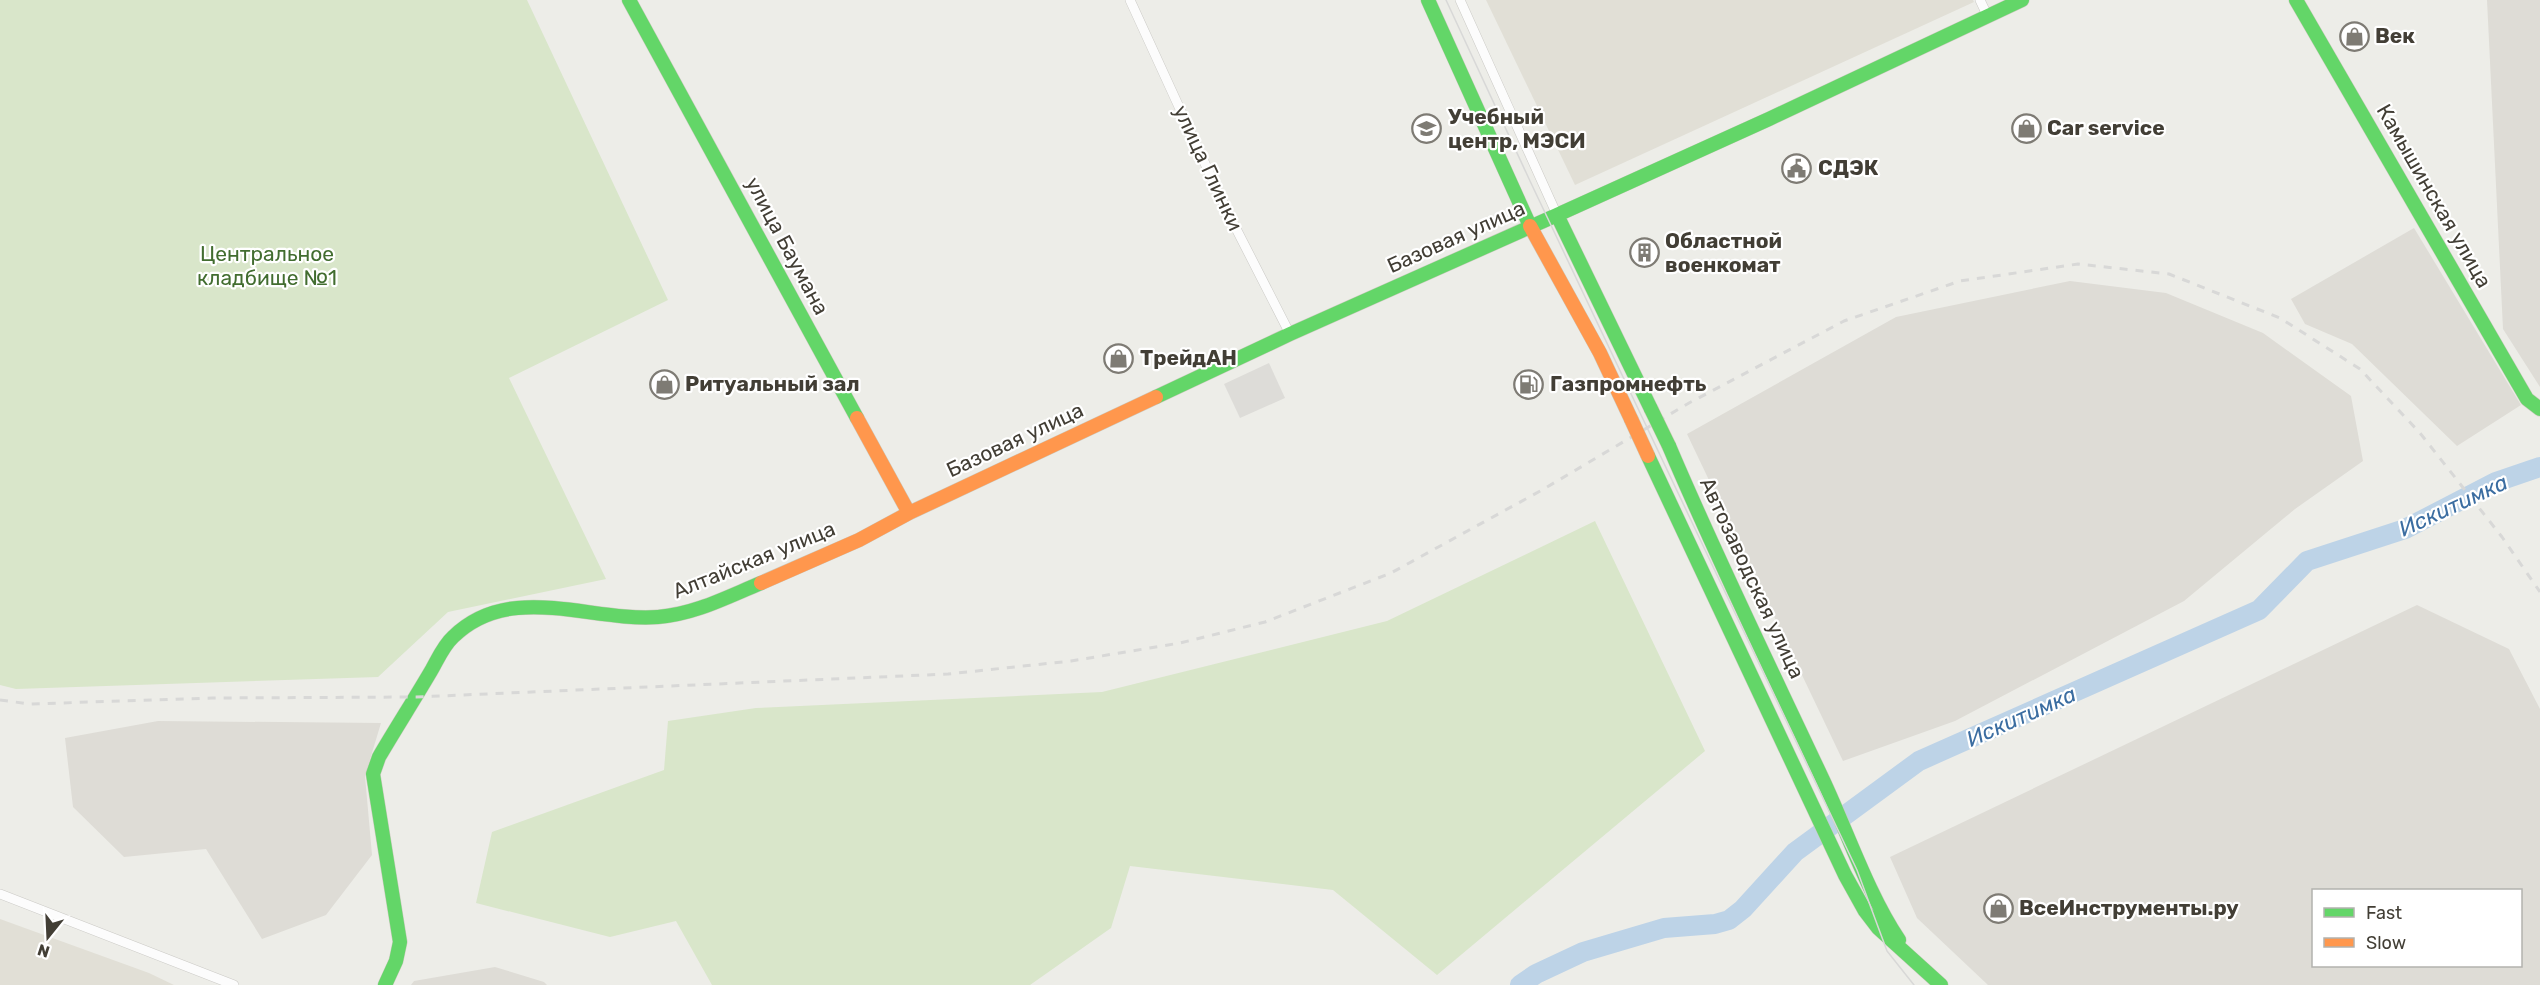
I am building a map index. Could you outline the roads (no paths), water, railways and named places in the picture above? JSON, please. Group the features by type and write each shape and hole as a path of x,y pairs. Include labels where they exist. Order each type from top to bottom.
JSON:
{"main road":[{"name":"улица Баумана","path":"629,0 909,513"},
{"name":"Автозаводская улица","path":"1428,0 1530,226 1600,353 1845,875 1865,911 1878,928 1941,985"},
{"name":"Базовая улица","path":"909,513 1290,334 1769,119 2022,0"},
{"name":"Камышинская улица","path":"2296,0 2527,399 2540,409"},
{"name":"Автозаводская улица","path":"1557,215 1669,446 1706,531 1813,756 1884,918 1910,957"},
{"name":"Алтайская улица","path":"385,985 396,961 400,942 373,774 379,756 451,638 464,625 483,615 507,608 537,606 639,618 691,613 859,540 909,513"}],"street":[{"name":"улица Глинки","path":"1130,0 1224,205 1290,334"},
{"path":"1460,0 1557,215"},
{"path":"1980,0 1988,17"},
{"path":"0,894 234,985"}],"waterway":[{"name":"Искитимка","path":"1520,985 1536,974 1583,952 1664,928 1715,924 1729,920 1743,909 1795,852 1919,761 2259,610 2307,561 2405,529 2496,482 2540,467"}],"tram line":[{"path":"1446,0 1857,870 1887,951 1914,985"}],"railway":[{"path":"0,700 30,704 212,698 416,697 948,674 1071,661 1180,643 1265,622 1391,573 1542,490 1689,403 1844,321 1960,281 2078,264 2169,274 2280,318 2360,369 2420,433 2502,537 2540,592"}],"place":[{"name":"Век","path":"2354,36"},
{"name":"Car service","path":"2026,128"},
{"name":"Учебный центр, МЭСИ","path":"1427,129"},
{"name":"СДЭК","path":"1797,168"},
{"name":"Областной военкомат","path":"1644,253"},
{"name":"ТрейдАН","path":"1119,358"},
{"name":"Ритуальный зал","path":"664,384"},
{"name":"Газпромнефть","path":"1529,384"},
{"name":"ВсеИнструменты.ру","path":"1998,908"}],"park label":[{"name":"Центральное кладбище №1","path":"267,266"}]}
